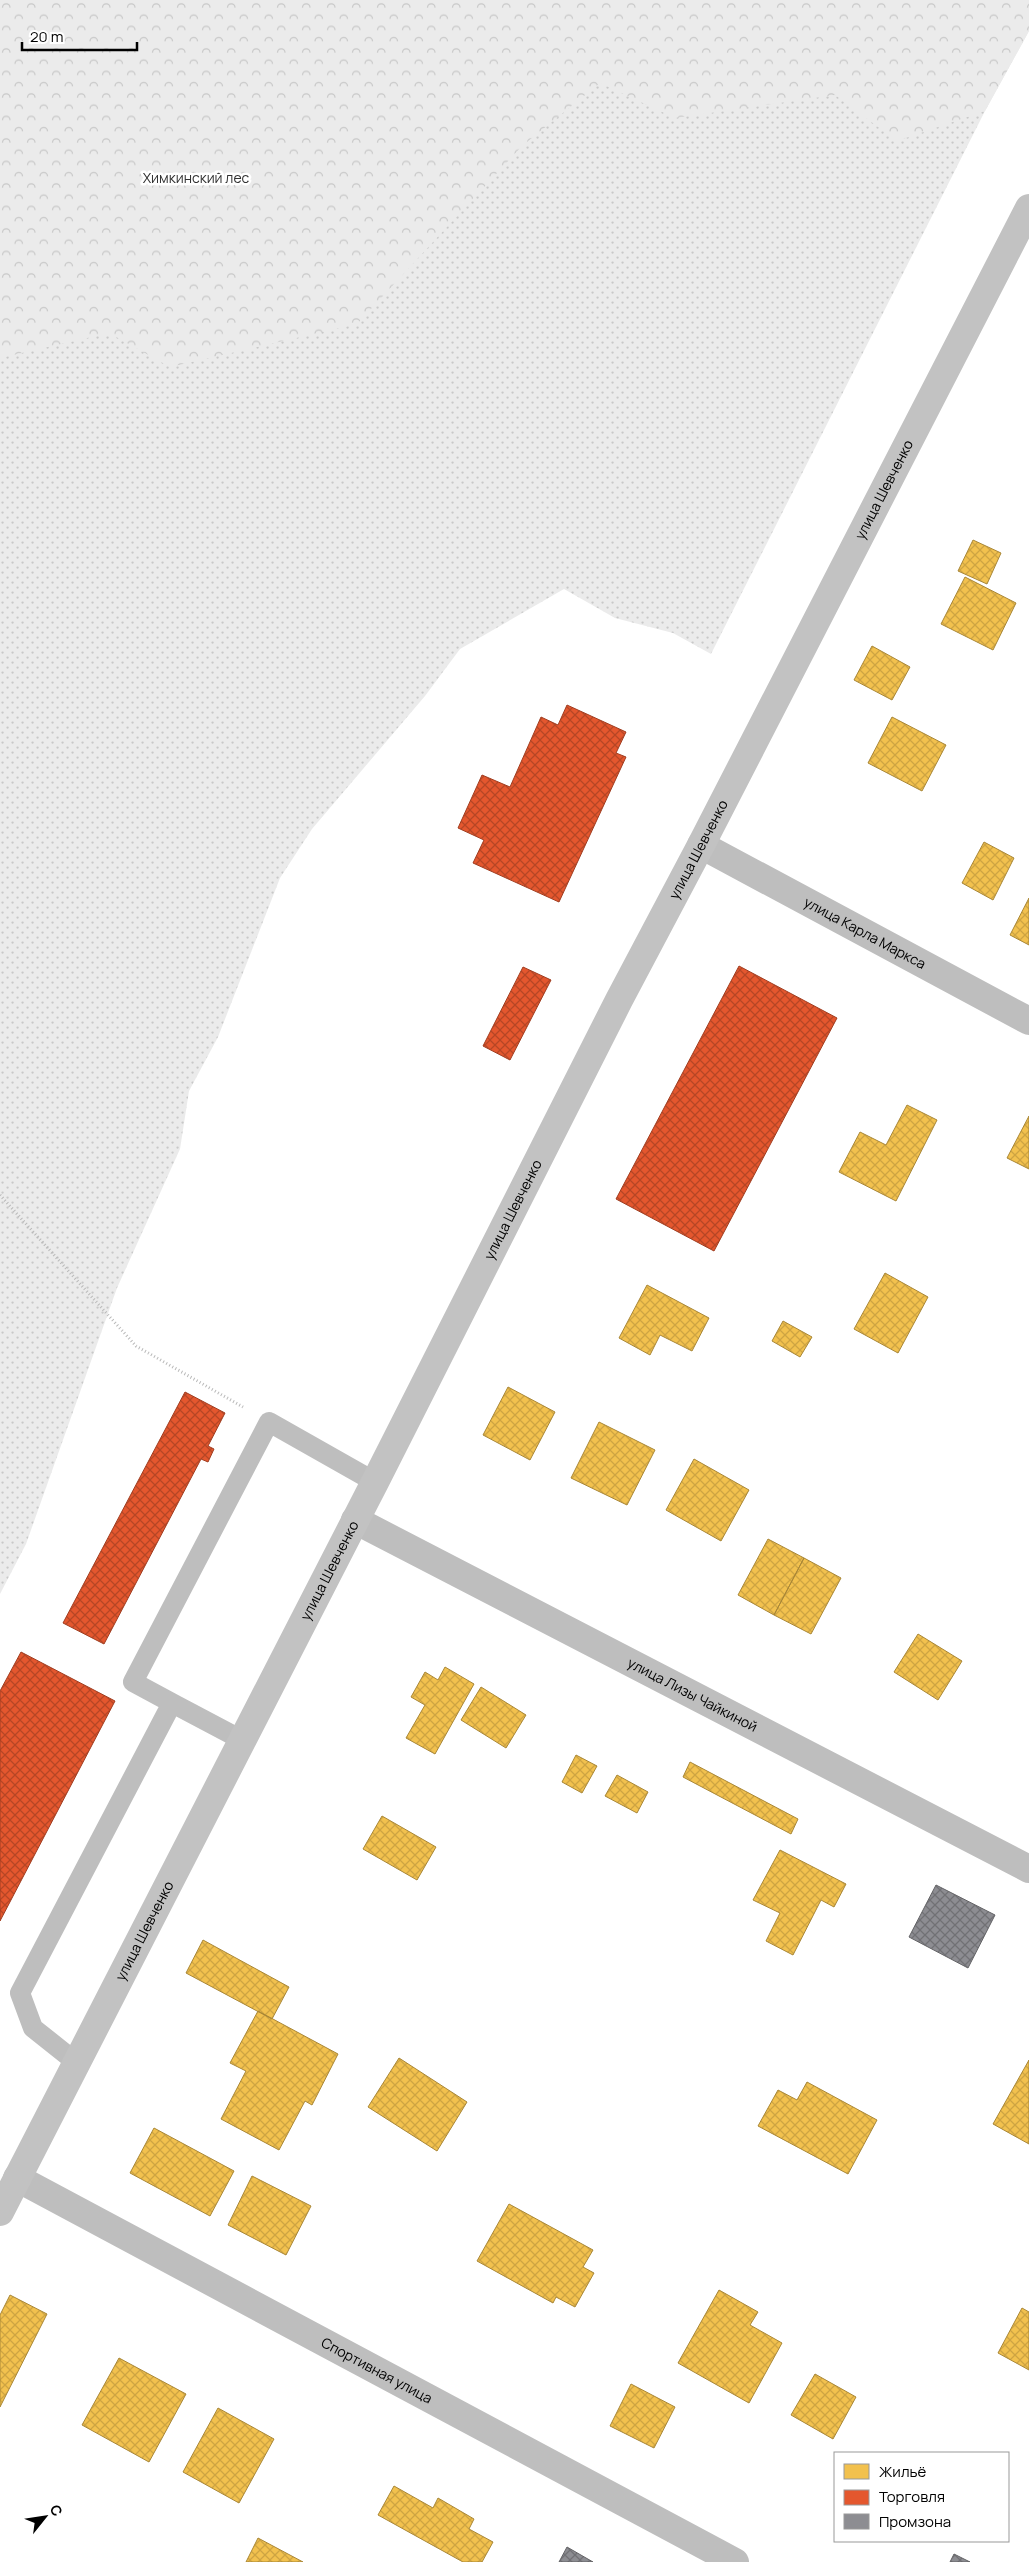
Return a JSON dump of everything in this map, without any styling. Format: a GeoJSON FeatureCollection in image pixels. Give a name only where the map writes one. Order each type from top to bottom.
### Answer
{"type":"FeatureCollection","features":[{"type":"Feature","properties":{"kind":"main road","name":"улица Шевченко"},"geometry":{"type":"LineString","coordinates":[[0,2212],[375,1482],[618,1000],[702,845],[1029,208]]}},
{"type":"Feature","properties":{"kind":"street","name":"улица Карла Маркса"},"geometry":{"type":"LineString","coordinates":[[702,845],[1029,1021]]}},
{"type":"Feature","properties":{"kind":"street","name":"улица Лизы Чайкиной"},"geometry":{"type":"LineString","coordinates":[[355,1520],[1029,1869]]}},
{"type":"Feature","properties":{"kind":"street","name":"Спортивная улица"},"geometry":{"type":"LineString","coordinates":[[17,2178],[735,2562]]}},
{"type":"Feature","properties":{"kind":"lane"},"geometry":{"type":"LineString","coordinates":[[242,1740],[133,1682],[270,1422],[375,1482]]}},
{"type":"Feature","properties":{"kind":"lane"},"geometry":{"type":"LineString","coordinates":[[77,2063],[33,2028],[20,1993],[172,1703]]}},
{"type":"Feature","properties":{"kind":"path"},"geometry":{"type":"LineString","coordinates":[[0,1195],[136,1346],[270,1422]]}},
{"type":"Feature","properties":{"kind":"green space"},"geometry":{"type":"Polygon","coordinates":[[[0,0],[1029,0],[1029,31],[985,111],[711,654],[673,633],[615,618],[564,589],[460,649],[425,696],[312,829],[280,878],[218,1037],[189,1091],[180,1149],[117,1288],[26,1544],[0,1594],[0,0]]]}},
{"type":"Feature","properties":{"kind":"green space","name":"Химкинский лес"},"geometry":{"type":"Polygon","coordinates":[[[0,0],[1029,0],[1029,31],[985,111],[897,141],[835,95],[675,118],[600,83],[522,146],[357,324],[170,367],[109,333],[0,358],[0,0]]]}},
{"type":"Feature","properties":{"kind":"building: Жильё"},"geometry":{"type":"Polygon","coordinates":[[[973,540],[1001,553],[987,584],[958,571],[973,540]]]}},
{"type":"Feature","properties":{"kind":"building: Жильё"},"geometry":{"type":"Polygon","coordinates":[[[965,577],[1016,603],[993,650],[941,624],[965,577]]]}},
{"type":"Feature","properties":{"kind":"building: Жильё"},"geometry":{"type":"Polygon","coordinates":[[[872,646],[910,667],[892,700],[854,680],[872,646]]]}},
{"type":"Feature","properties":{"kind":"building: Жильё"},"geometry":{"type":"Polygon","coordinates":[[[892,717],[946,745],[922,791],[868,763],[892,717]]]}},
{"type":"Feature","properties":{"kind":"building: Жильё"},"geometry":{"type":"Polygon","coordinates":[[[984,842],[1014,858],[993,900],[962,883],[984,842]]]}},
{"type":"Feature","properties":{"kind":"building: Жильё"},"geometry":{"type":"Polygon","coordinates":[[[1029,898],[1029,945],[1010,935],[1029,898]]]}},
{"type":"Feature","properties":{"kind":"building: Жильё"},"geometry":{"type":"Polygon","coordinates":[[[907,1105],[937,1120],[896,1201],[839,1172],[860,1132],[886,1145],[907,1105]]]}},
{"type":"Feature","properties":{"kind":"building: Жильё"},"geometry":{"type":"Polygon","coordinates":[[[1029,1116],[1029,1169],[1007,1158],[1029,1116]]]}},
{"type":"Feature","properties":{"kind":"building: Жильё"},"geometry":{"type":"Polygon","coordinates":[[[885,1273],[928,1297],[898,1353],[854,1329],[885,1273]]]}},
{"type":"Feature","properties":{"kind":"building: Жильё"},"geometry":{"type":"Polygon","coordinates":[[[647,1285],[709,1318],[692,1351],[660,1335],[650,1355],[619,1338],[647,1285]]]}},
{"type":"Feature","properties":{"kind":"building: Жильё"},"geometry":{"type":"Polygon","coordinates":[[[783,1321],[812,1337],[800,1357],[772,1341],[783,1321]]]}},
{"type":"Feature","properties":{"kind":"building: Жильё"},"geometry":{"type":"Polygon","coordinates":[[[508,1387],[555,1412],[530,1460],[483,1435],[508,1387]]]}},
{"type":"Feature","properties":{"kind":"building: Жильё"},"geometry":{"type":"Polygon","coordinates":[[[599,1422],[655,1450],[627,1505],[571,1478],[599,1422]]]}},
{"type":"Feature","properties":{"kind":"building: Жильё"},"geometry":{"type":"Polygon","coordinates":[[[694,1459],[749,1490],[721,1541],[666,1510],[694,1459]]]}},
{"type":"Feature","properties":{"kind":"building: Жильё"},"geometry":{"type":"Polygon","coordinates":[[[768,1539],[804,1558],[774,1615],[738,1595],[768,1539]]]}},
{"type":"Feature","properties":{"kind":"building: Жильё"},"geometry":{"type":"Polygon","coordinates":[[[804,1558],[841,1578],[811,1634],[774,1615],[804,1558]]]}},
{"type":"Feature","properties":{"kind":"building: Жильё"},"geometry":{"type":"Polygon","coordinates":[[[918,1634],[962,1661],[938,1700],[894,1672],[918,1634]]]}},
{"type":"Feature","properties":{"kind":"building: Жильё"},"geometry":{"type":"Polygon","coordinates":[[[445,1667],[474,1684],[435,1754],[406,1738],[425,1705],[411,1697],[425,1672],[438,1680],[445,1667]]]}},
{"type":"Feature","properties":{"kind":"building: Жильё"},"geometry":{"type":"Polygon","coordinates":[[[481,1687],[526,1715],[506,1748],[461,1720],[481,1687]]]}},
{"type":"Feature","properties":{"kind":"building: Жильё"},"geometry":{"type":"Polygon","coordinates":[[[576,1755],[597,1766],[582,1793],[562,1782],[576,1755]]]}},
{"type":"Feature","properties":{"kind":"building: Жильё"},"geometry":{"type":"Polygon","coordinates":[[[690,1762],[798,1819],[791,1834],[683,1777],[690,1762]]]}},
{"type":"Feature","properties":{"kind":"building: Жильё"},"geometry":{"type":"Polygon","coordinates":[[[617,1775],[648,1792],[637,1813],[605,1796],[617,1775]]]}},
{"type":"Feature","properties":{"kind":"building: Жильё"},"geometry":{"type":"Polygon","coordinates":[[[382,1816],[436,1847],[417,1880],[363,1849],[382,1816]]]}},
{"type":"Feature","properties":{"kind":"building: Жильё"},"geometry":{"type":"Polygon","coordinates":[[[780,1850],[846,1884],[834,1907],[821,1900],[793,1955],[766,1941],[780,1913],[753,1900],[780,1850]]]}},
{"type":"Feature","properties":{"kind":"building: Жильё"},"geometry":{"type":"Polygon","coordinates":[[[203,1940],[289,1987],[272,2019],[186,1973],[203,1940]]]}},
{"type":"Feature","properties":{"kind":"building: Жильё"},"geometry":{"type":"Polygon","coordinates":[[[258,2011],[338,2054],[312,2105],[305,2101],[279,2150],[221,2119],[246,2071],[230,2063],[258,2011]]]}},
{"type":"Feature","properties":{"kind":"building: Жильё"},"geometry":{"type":"Polygon","coordinates":[[[399,2058],[467,2102],[437,2151],[368,2107],[399,2058]]]}},
{"type":"Feature","properties":{"kind":"building: Жильё"},"geometry":{"type":"Polygon","coordinates":[[[1029,2060],[1029,2144],[993,2124],[1029,2060]]]}},
{"type":"Feature","properties":{"kind":"building: Жильё"},"geometry":{"type":"Polygon","coordinates":[[[807,2082],[877,2120],[848,2174],[758,2126],[778,2090],[797,2100],[807,2082]]]}},
{"type":"Feature","properties":{"kind":"building: Жильё"},"geometry":{"type":"Polygon","coordinates":[[[154,2128],[234,2171],[210,2216],[130,2173],[154,2128]]]}},
{"type":"Feature","properties":{"kind":"building: Жильё"},"geometry":{"type":"Polygon","coordinates":[[[252,2176],[311,2206],[286,2255],[228,2225],[252,2176]]]}},
{"type":"Feature","properties":{"kind":"building: Жильё"},"geometry":{"type":"Polygon","coordinates":[[[509,2204],[593,2250],[583,2267],[594,2273],[575,2307],[556,2297],[553,2303],[477,2261],[509,2204]]]}},
{"type":"Feature","properties":{"kind":"building: Жильё"},"geometry":{"type":"Polygon","coordinates":[[[719,2290],[758,2312],[750,2325],[782,2343],[749,2403],[678,2363],[719,2290]]]}},
{"type":"Feature","properties":{"kind":"building: Жильё"},"geometry":{"type":"Polygon","coordinates":[[[10,2295],[47,2314],[0,2407],[0,2315],[10,2295]]]}},
{"type":"Feature","properties":{"kind":"building: Жильё"},"geometry":{"type":"Polygon","coordinates":[[[1022,2308],[1029,2312],[1029,2370],[998,2353],[1022,2308]]]}},
{"type":"Feature","properties":{"kind":"building: Жильё"},"geometry":{"type":"Polygon","coordinates":[[[119,2358],[186,2394],[149,2462],[82,2425],[119,2358]]]}},
{"type":"Feature","properties":{"kind":"building: Жильё"},"geometry":{"type":"Polygon","coordinates":[[[815,2374],[856,2397],[833,2439],[791,2415],[815,2374]]]}},
{"type":"Feature","properties":{"kind":"building: Жильё"},"geometry":{"type":"Polygon","coordinates":[[[631,2384],[675,2407],[654,2448],[610,2426],[631,2384]]]}},
{"type":"Feature","properties":{"kind":"building: Жильё"},"geometry":{"type":"Polygon","coordinates":[[[218,2408],[274,2439],[239,2503],[183,2472],[218,2408]]]}},
{"type":"Feature","properties":{"kind":"building: Жильё"},"geometry":{"type":"Polygon","coordinates":[[[394,2486],[433,2508],[438,2498],[474,2519],[469,2529],[493,2542],[482,2562],[463,2562],[378,2515],[394,2486]]]}},
{"type":"Feature","properties":{"kind":"building: Жильё"},"geometry":{"type":"Polygon","coordinates":[[[258,2538],[303,2562],[246,2562],[258,2538]]]}},
{"type":"Feature","properties":{"kind":"building: Торговля"},"geometry":{"type":"Polygon","coordinates":[[[567,705],[626,732],[616,753],[626,757],[559,902],[473,863],[484,840],[458,828],[482,775],[510,787],[541,717],[558,725],[567,705]]]}},
{"type":"Feature","properties":{"kind":"building: Торговля"},"geometry":{"type":"Polygon","coordinates":[[[739,966],[837,1018],[714,1251],[616,1199],[739,966]]]}},
{"type":"Feature","properties":{"kind":"building: Торговля"},"geometry":{"type":"Polygon","coordinates":[[[523,967],[551,980],[510,1060],[483,1046],[523,967]]]}},
{"type":"Feature","properties":{"kind":"building: Торговля"},"geometry":{"type":"Polygon","coordinates":[[[185,1392],[225,1413],[208,1446],[214,1449],[208,1462],[201,1459],[104,1644],[63,1623],[185,1392]]]}},
{"type":"Feature","properties":{"kind":"building: Торговля"},"geometry":{"type":"Polygon","coordinates":[[[21,1652],[115,1701],[0,1921],[0,1691],[21,1652]]]}},
{"type":"Feature","properties":{"kind":"building: Промзона"},"geometry":{"type":"Polygon","coordinates":[[[936,1885],[995,1915],[968,1968],[909,1937],[936,1885]]]}},
{"type":"Feature","properties":{"kind":"building: Промзона"},"geometry":{"type":"Polygon","coordinates":[[[567,2547],[593,2562],[559,2562],[567,2547]]]}},
{"type":"Feature","properties":{"kind":"building: Промзона"},"geometry":{"type":"Polygon","coordinates":[[[954,2554],[970,2562],[950,2562],[954,2554]]]}}]}
